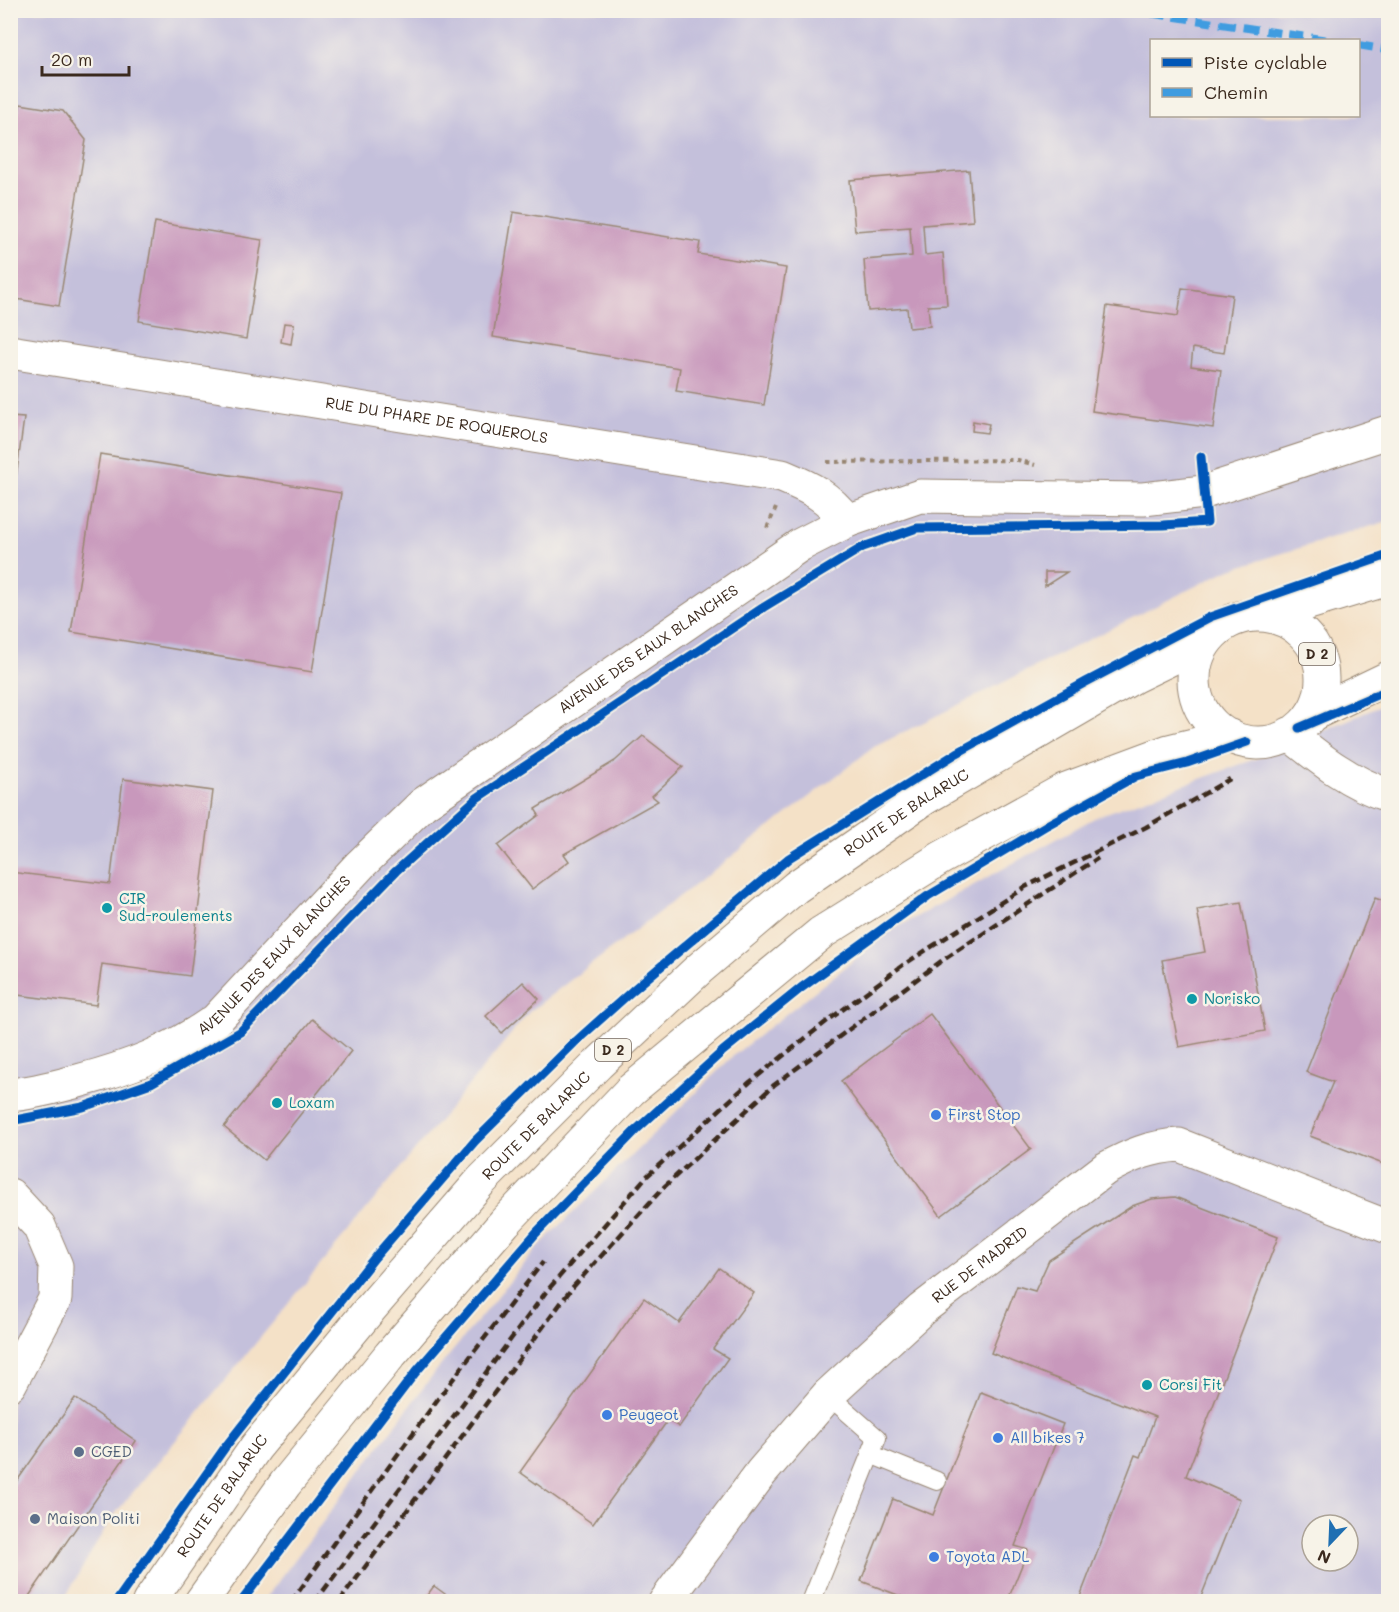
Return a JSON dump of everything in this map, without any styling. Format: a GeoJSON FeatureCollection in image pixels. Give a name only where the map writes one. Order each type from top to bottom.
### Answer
{"type":"FeatureCollection","features":[{"type":"Feature","properties":{"kind":"street","name":"RUE DU PHARE DE ROQUEROLS"},"geometry":{"type":"LineString","coordinates":[[10,352],[782,476],[808,487],[834,503],[847,521]]}},
{"type":"Feature","properties":{"kind":"street","name":"AVENUE DES EAUX BLANCHES"},"geometry":{"type":"LineString","coordinates":[[10,1095],[32,1093],[108,1073],[161,1054],[189,1039],[216,1020],[360,865],[423,804],[800,545],[847,521],[920,496],[1143,499],[1204,492],[1389,432]]}},
{"type":"Feature","properties":{"kind":"street","name":"D 2"},"geometry":{"type":"LineString","coordinates":[[1204,642],[1217,629],[1233,620],[1250,615],[1269,615],[1389,579]]}},
{"type":"Feature","properties":{"kind":"street","name":"D 2"},"geometry":{"type":"LineString","coordinates":[[1269,615],[1286,621],[1301,631],[1313,645],[1320,662],[1322,680],[1319,698],[1300,725]]}},
{"type":"Feature","properties":{"kind":"street"},"geometry":{"type":"LineString","coordinates":[[1204,642],[1196,659],[1194,677],[1196,695],[1203,712],[1215,726],[1230,736],[1247,742],[1266,742],[1389,678]]}},
{"type":"Feature","properties":{"kind":"street","name":"ROUTE DE BALARUC"},"geometry":{"type":"LineString","coordinates":[[149,1602],[256,1447],[384,1292],[481,1181],[598,1064],[699,969],[796,887],[925,798],[1133,677],[1204,642]]}},
{"type":"Feature","properties":{"kind":"street"},"geometry":{"type":"LineString","coordinates":[[1300,725],[1327,764],[1366,788],[1389,795]]}},
{"type":"Feature","properties":{"kind":"street"},"geometry":{"type":"LineString","coordinates":[[201,1602],[285,1484],[390,1355],[505,1222],[631,1090],[821,933],[941,858],[1064,790],[1169,751],[1230,736]]}},
{"type":"Feature","properties":{"kind":"street","name":"RUE DE MADRID"},"geometry":{"type":"LineString","coordinates":[[665,1602],[761,1473],[828,1395],[922,1309],[1105,1169],[1137,1153],[1158,1146],[1179,1145],[1389,1227]]}},
{"type":"Feature","properties":{"kind":"street"},"geometry":{"type":"LineString","coordinates":[[10,1196],[39,1226],[56,1266],[55,1299],[10,1384]]}},
{"type":"Feature","properties":{"kind":"lane"},"geometry":{"type":"LineString","coordinates":[[811,1602],[877,1437],[828,1395]]}},
{"type":"Feature","properties":{"kind":"lane"},"geometry":{"type":"LineString","coordinates":[[870,1454],[937,1481]]}},
{"type":"Feature","properties":{"kind":"path"},"geometry":{"type":"LineString","coordinates":[[827,462],[1018,460],[1036,465]]}},
{"type":"Feature","properties":{"kind":"path"},"geometry":{"type":"LineString","coordinates":[[764,533],[778,504],[769,503]]}},
{"type":"Feature","properties":{"kind":"shaded area"},"geometry":{"type":"Polygon","coordinates":[[[11,11],[1388,11],[1388,521],[1228,570],[874,747],[529,1012],[110,1520],[63,1601],[11,1602],[11,11]]]}},
{"type":"Feature","properties":{"kind":"shaded area"},"geometry":{"type":"Polygon","coordinates":[[[1388,703],[1388,1601],[263,1602],[432,1376],[538,1247],[734,1055],[891,931],[1098,816],[1258,758],[1388,703]]]}},
{"type":"Feature","properties":{"kind":"building"},"geometry":{"type":"Polygon","coordinates":[[[20,104],[63,111],[86,140],[59,306],[10,298],[10,111],[19,112],[20,104]]]}},
{"type":"Feature","properties":{"kind":"building"},"geometry":{"type":"Polygon","coordinates":[[[969,170],[973,221],[923,225],[925,255],[943,253],[947,305],[928,306],[930,326],[909,328],[907,308],[868,311],[864,260],[912,256],[910,227],[855,231],[850,180],[969,170]]]}},
{"type":"Feature","properties":{"kind":"building"},"geometry":{"type":"Polygon","coordinates":[[[513,212],[700,242],[698,254],[786,268],[764,405],[676,391],[680,368],[493,337],[513,212]]]}},
{"type":"Feature","properties":{"kind":"building"},"geometry":{"type":"Polygon","coordinates":[[[155,222],[262,240],[246,339],[139,321],[155,222]]]}},
{"type":"Feature","properties":{"kind":"building"},"geometry":{"type":"Polygon","coordinates":[[[1182,288],[1232,295],[1224,353],[1193,348],[1191,366],[1221,370],[1213,428],[1092,411],[1107,306],[1178,316],[1182,288]]]}},
{"type":"Feature","properties":{"kind":"building"},"geometry":{"type":"Polygon","coordinates":[[[284,323],[294,324],[291,344],[281,342],[284,323]]]}},
{"type":"Feature","properties":{"kind":"building"},"geometry":{"type":"Polygon","coordinates":[[[10,417],[24,418],[12,508],[10,508],[10,417]]]}},
{"type":"Feature","properties":{"kind":"building"},"geometry":{"type":"Polygon","coordinates":[[[973,421],[989,424],[987,433],[972,431],[973,421]]]}},
{"type":"Feature","properties":{"kind":"building"},"geometry":{"type":"Polygon","coordinates":[[[100,454],[341,493],[312,672],[71,632],[100,454]]]}},
{"type":"Feature","properties":{"kind":"building"},"geometry":{"type":"Polygon","coordinates":[[[1045,572],[1067,572],[1045,586],[1045,572]]]}},
{"type":"Feature","properties":{"kind":"building"},"geometry":{"type":"Polygon","coordinates":[[[643,736],[683,767],[652,796],[658,801],[564,854],[569,861],[532,889],[498,846],[539,815],[535,809],[615,761],[643,736]]]}},
{"type":"Feature","properties":{"kind":"building","name":"CIR Sud-roulements"},"geometry":{"type":"Polygon","coordinates":[[[123,779],[213,791],[190,976],[102,964],[96,1005],[10,994],[10,872],[110,884],[123,779]]]}},
{"type":"Feature","properties":{"kind":"building"},"geometry":{"type":"Polygon","coordinates":[[[1375,898],[1388,903],[1388,1166],[1310,1136],[1333,1082],[1306,1072],[1375,898]]]}},
{"type":"Feature","properties":{"kind":"building"},"geometry":{"type":"Polygon","coordinates":[[[1241,902],[1265,1031],[1179,1047],[1162,960],[1205,952],[1197,910],[1241,902]]]}},
{"type":"Feature","properties":{"kind":"building"},"geometry":{"type":"Polygon","coordinates":[[[523,982],[539,999],[502,1033],[486,1016],[523,982]]]}},
{"type":"Feature","properties":{"kind":"building","name":"First Stop"},"geometry":{"type":"Polygon","coordinates":[[[930,1014],[1031,1149],[941,1216],[841,1081],[930,1014]]]}},
{"type":"Feature","properties":{"kind":"building","name":"Loxam"},"geometry":{"type":"Polygon","coordinates":[[[312,1019],[351,1051],[264,1160],[224,1127],[312,1019]]]}},
{"type":"Feature","properties":{"kind":"building","name":"Corsi Fit"},"geometry":{"type":"Polygon","coordinates":[[[1175,1197],[1278,1237],[1186,1476],[1240,1499],[1199,1602],[1078,1602],[1135,1455],[1140,1457],[1155,1417],[991,1353],[1017,1286],[1035,1291],[1049,1260],[1132,1206],[1152,1199],[1175,1197]]]}},
{"type":"Feature","properties":{"kind":"building","name":"Peugeot"},"geometry":{"type":"Polygon","coordinates":[[[719,1268],[754,1293],[713,1349],[728,1358],[679,1427],[668,1420],[593,1524],[520,1472],[644,1298],[679,1323],[719,1268]]]}},
{"type":"Feature","properties":{"kind":"building"},"geometry":{"type":"Polygon","coordinates":[[[981,1392],[1063,1424],[1015,1546],[1028,1550],[1007,1602],[901,1602],[903,1597],[861,1581],[893,1499],[933,1515],[981,1392]]]}},
{"type":"Feature","properties":{"kind":"building"},"geometry":{"type":"Polygon","coordinates":[[[75,1398],[136,1441],[25,1602],[10,1602],[10,1491],[75,1398]]]}},
{"type":"Feature","properties":{"kind":"building"},"geometry":{"type":"Polygon","coordinates":[[[434,1586],[456,1602],[422,1602],[434,1586]]]}},
{"type":"Feature","properties":{"kind":"railway"},"geometry":{"type":"LineString","coordinates":[[315,1602],[546,1292],[646,1177],[750,1082],[903,965],[1025,887],[1146,827],[1230,779]]}},
{"type":"Feature","properties":{"kind":"railway"},"geometry":{"type":"LineString","coordinates":[[339,1602],[572,1288],[664,1187],[774,1085],[940,962],[1098,858]]}},
{"type":"Feature","properties":{"kind":"railway"},"geometry":{"type":"LineString","coordinates":[[291,1602],[440,1396],[543,1262]]}},
{"type":"Feature","properties":{"kind":"marked path"},"geometry":{"type":"LineString","coordinates":[[1129,10],[1320,39]]}},
{"type":"Feature","properties":{"kind":"marked path"},"geometry":{"type":"LineString","coordinates":[[1360,45],[1388,50]]}},
{"type":"Feature","properties":{"kind":"cycle path"},"geometry":{"type":"LineString","coordinates":[[10,1121],[83,1107],[151,1083],[240,1032],[396,871],[477,798],[764,607],[863,547],[917,528],[1164,525],[1207,522],[1201,457]]}},
{"type":"Feature","properties":{"kind":"cycle path"},"geometry":{"type":"LineString","coordinates":[[116,1602],[226,1446],[375,1257],[475,1141],[574,1043],[789,858],[957,753],[1210,617],[1388,555]]}},
{"type":"Feature","properties":{"kind":"cycle path"},"geometry":{"type":"LineString","coordinates":[[1299,728],[1388,690]]}},
{"type":"Feature","properties":{"kind":"cycle path"},"geometry":{"type":"LineString","coordinates":[[241,1602],[415,1373],[536,1233],[636,1130],[723,1051],[801,988],[928,896],[1047,825],[1136,776],[1187,763],[1247,742]]}},
{"type":"Feature","properties":{"kind":"place","name":"CIR Sud-roulements"},"geometry":{"type":"Point","coordinates":[107,908]}},
{"type":"Feature","properties":{"kind":"place","name":"Norisko"},"geometry":{"type":"Point","coordinates":[1192,999]}},
{"type":"Feature","properties":{"kind":"place","name":"Loxam"},"geometry":{"type":"Point","coordinates":[277,1103]}},
{"type":"Feature","properties":{"kind":"place","name":"First Stop"},"geometry":{"type":"Point","coordinates":[936,1115]}},
{"type":"Feature","properties":{"kind":"place","name":"Corsi Fit"},"geometry":{"type":"Point","coordinates":[1147,1385]}},
{"type":"Feature","properties":{"kind":"place","name":"Peugeot"},"geometry":{"type":"Point","coordinates":[607,1415]}},
{"type":"Feature","properties":{"kind":"place","name":"All bikes 7"},"geometry":{"type":"Point","coordinates":[998,1438]}},
{"type":"Feature","properties":{"kind":"place","name":"CGED"},"geometry":{"type":"Point","coordinates":[79,1452]}},
{"type":"Feature","properties":{"kind":"place","name":"Maison Politi"},"geometry":{"type":"Point","coordinates":[35,1519]}},
{"type":"Feature","properties":{"kind":"place","name":"Toyota ADL"},"geometry":{"type":"Point","coordinates":[934,1557]}}]}
